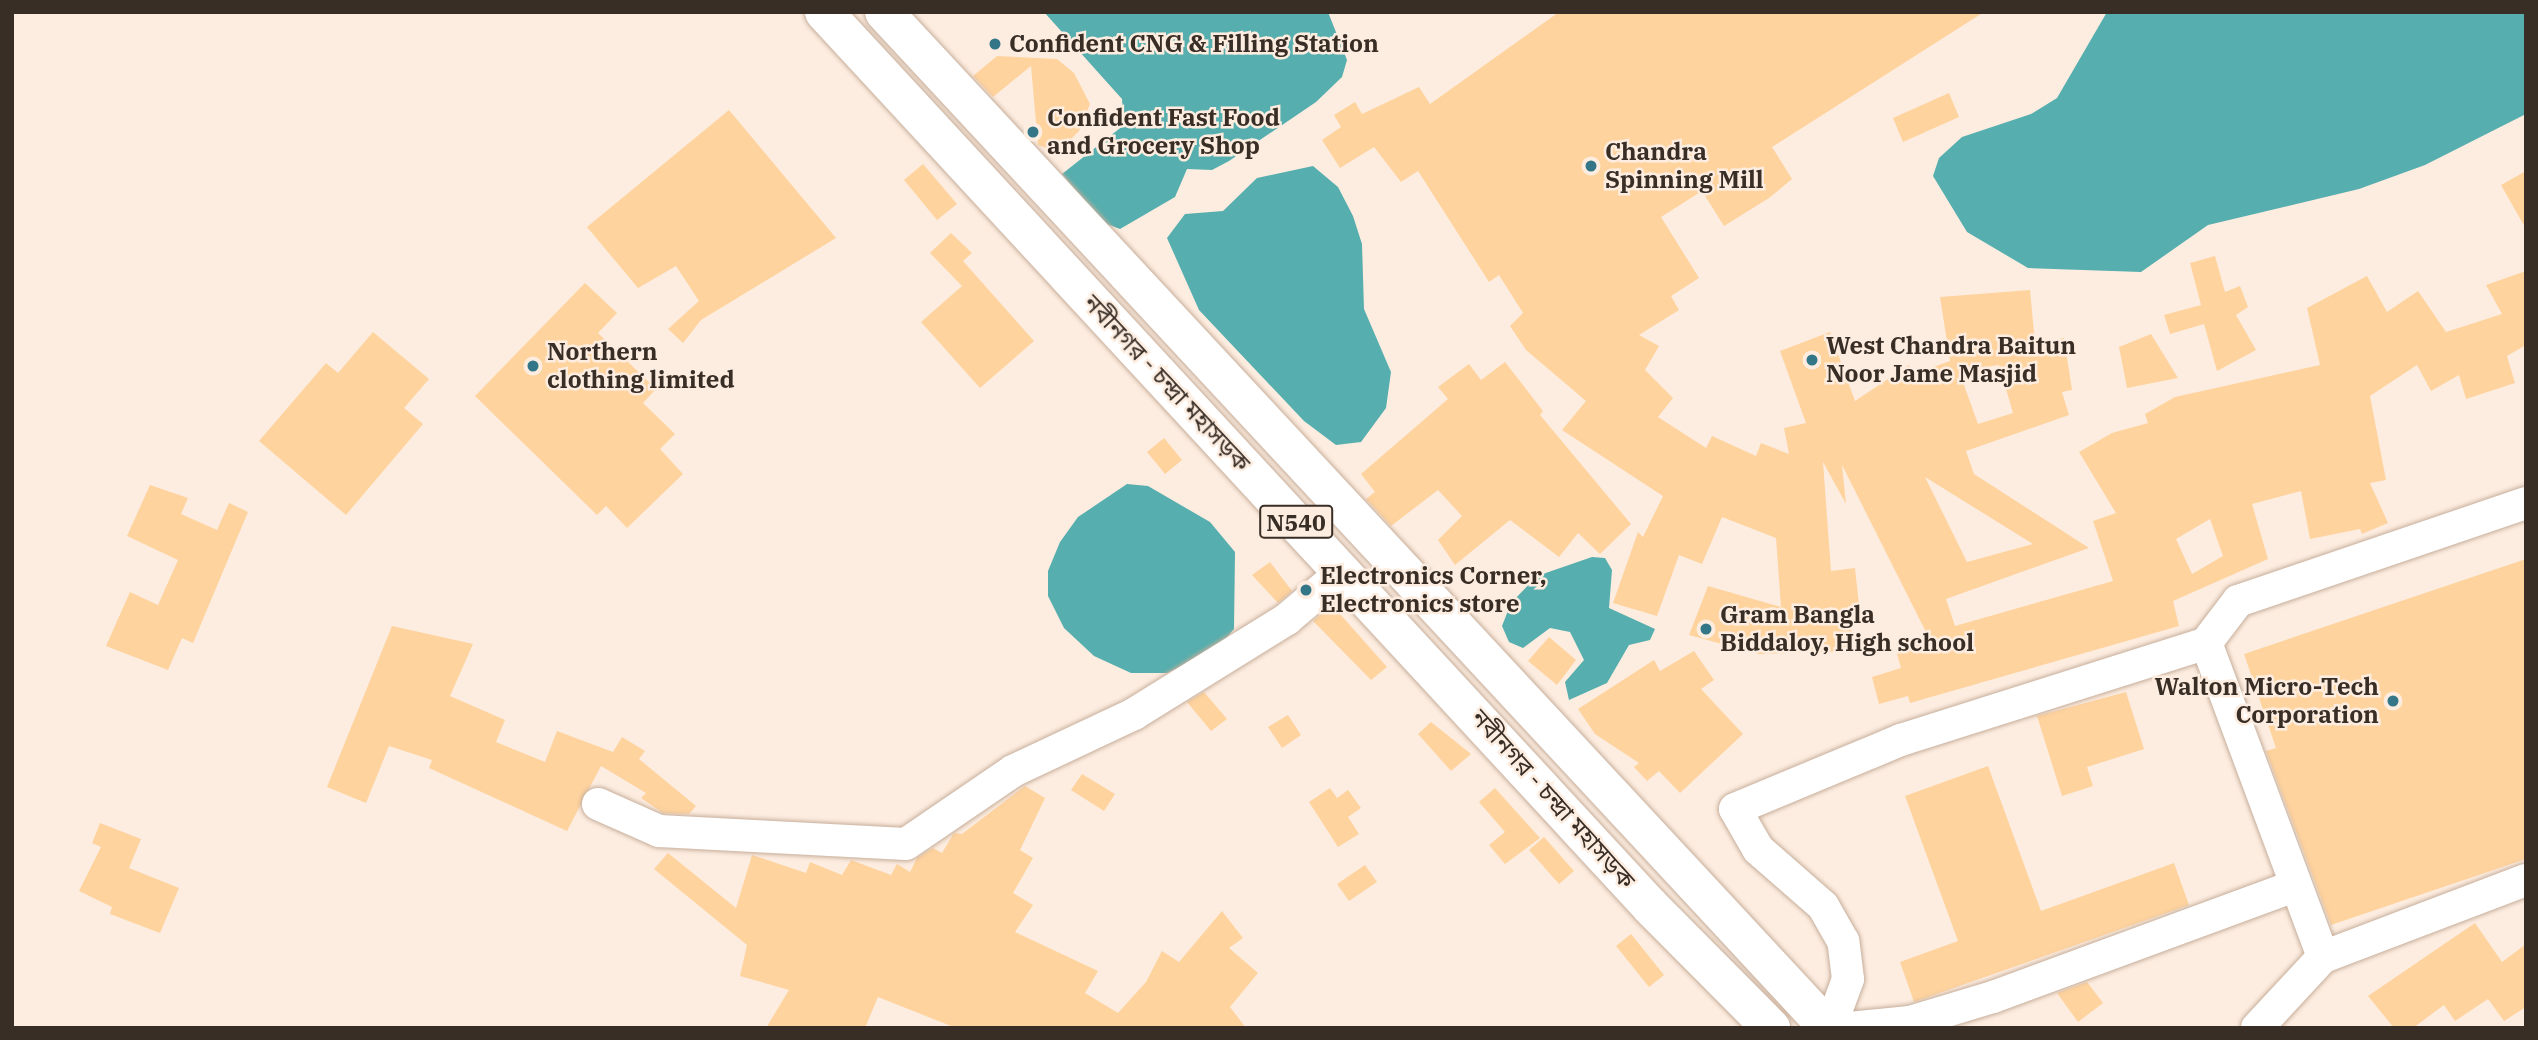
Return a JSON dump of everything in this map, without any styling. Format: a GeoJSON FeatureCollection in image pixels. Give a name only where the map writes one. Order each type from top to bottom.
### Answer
{"type":"FeatureCollection","features":[{"type":"Feature","properties":{"kind":"highway","name":"নবীনগর - চন্দ্রা মহাসড়ক"},"geometry":{"type":"LineString","coordinates":[[824,12],[1650,906],[1771,1028]]}},
{"type":"Feature","properties":{"kind":"highway","name":"নবীনগর - চন্দ্রা মহাসড়ক"},"geometry":{"type":"LineString","coordinates":[[884,12],[1829,1028]]}},
{"type":"Feature","properties":{"kind":"street"},"geometry":{"type":"LineString","coordinates":[[1829,1028],[1848,979],[1843,942],[1823,906],[1758,849],[1735,809],[1901,740],[2206,643],[2238,601],[2526,503]]}},
{"type":"Feature","properties":{"kind":"street"},"geometry":{"type":"LineString","coordinates":[[598,804],[659,831],[906,844],[1013,771],[1134,714],[1287,619],[1342,572]]}},
{"type":"Feature","properties":{"kind":"street"},"geometry":{"type":"LineString","coordinates":[[2206,643],[2292,887],[2323,957]]}},
{"type":"Feature","properties":{"kind":"street"},"geometry":{"type":"LineString","coordinates":[[2257,1028],[2323,957],[2526,880]]}},
{"type":"Feature","properties":{"kind":"street"},"geometry":{"type":"LineString","coordinates":[[1849,1028],[1910,1023],[1993,997],[2292,887]]}},
{"type":"Feature","properties":{"kind":"water"},"geometry":{"type":"Polygon","coordinates":[[[1044,12],[1328,12],[1347,60],[1342,77],[1316,102],[1212,170],[1187,169],[1175,197],[1120,229],[1104,223],[1062,174],[1124,125],[1122,99],[1044,12]]]}},
{"type":"Feature","properties":{"kind":"water"},"geometry":{"type":"Polygon","coordinates":[[[2107,12],[2526,12],[2526,114],[2425,165],[2359,189],[2208,225],[2141,272],[2028,268],[1967,232],[1933,176],[1939,158],[1962,137],[2031,114],[2057,98],[2107,12]]]}},
{"type":"Feature","properties":{"kind":"water"},"geometry":{"type":"Polygon","coordinates":[[[1313,166],[1338,187],[1353,216],[1362,244],[1364,309],[1391,372],[1386,408],[1361,442],[1336,445],[1304,421],[1199,310],[1167,238],[1185,214],[1223,211],[1257,178],[1313,166]]]}},
{"type":"Feature","properties":{"kind":"water"},"geometry":{"type":"Polygon","coordinates":[[[1127,484],[1148,486],[1210,522],[1235,552],[1234,629],[1217,649],[1167,673],[1131,673],[1094,656],[1064,628],[1048,596],[1048,571],[1060,542],[1078,517],[1127,484]]]}},
{"type":"Feature","properties":{"kind":"water"},"geometry":{"type":"Polygon","coordinates":[[[1592,557],[1605,558],[1612,570],[1609,608],[1655,629],[1650,640],[1629,645],[1607,683],[1569,700],[1565,682],[1584,660],[1570,632],[1550,628],[1523,648],[1509,642],[1502,626],[1511,603],[1537,576],[1592,557]]]}},
{"type":"Feature","properties":{"kind":"building"},"geometry":{"type":"Polygon","coordinates":[[[1559,12],[1984,12],[1772,147],[1792,179],[1769,198],[1724,226],[1702,191],[1661,217],[1699,278],[1671,296],[1679,310],[1639,335],[1659,346],[1645,370],[1673,398],[1658,417],[1706,448],[1712,436],[1756,456],[1761,443],[1789,454],[1784,428],[1806,423],[1780,351],[1830,332],[1855,401],[1909,365],[1914,374],[1950,361],[1940,297],[2030,290],[2035,343],[2064,338],[2072,390],[2062,392],[2069,415],[1966,451],[1974,474],[2089,548],[1946,599],[1955,626],[2113,581],[2093,521],[2116,513],[2079,452],[2112,433],[2148,423],[2145,414],[2175,397],[2320,365],[2307,308],[2367,276],[2387,312],[2418,291],[2446,332],[2502,314],[2486,285],[2526,271],[2526,345],[2507,356],[2515,383],[2466,399],[2459,375],[2431,391],[2417,365],[2370,396],[2386,480],[2370,483],[2388,523],[2362,534],[2360,529],[2310,539],[2301,491],[2252,504],[2268,559],[2173,601],[2179,626],[1910,703],[1908,696],[1879,704],[1872,677],[1901,668],[1896,650],[1930,640],[1842,465],[1846,504],[1823,462],[1831,571],[1855,568],[1860,614],[1851,615],[1852,651],[1759,654],[1689,635],[1708,586],[1781,607],[1776,538],[1722,517],[1702,564],[1679,555],[1657,616],[1613,603],[1638,532],[1643,537],[1663,496],[1562,430],[1586,401],[1526,350],[1510,326],[1523,313],[1499,275],[1489,282],[1418,171],[1401,182],[1374,147],[1340,168],[1322,140],[1341,127],[1334,115],[1355,102],[1362,114],[1419,87],[1430,104],[1559,12]],[[1999,365],[1959,371],[1978,424],[2013,413],[1999,365]],[[1925,477],[1967,562],[2033,544],[1925,477]],[[2210,519],[2176,539],[2192,574],[2223,556],[2210,519]]]}},
{"type":"Feature","properties":{"kind":"building"},"geometry":{"type":"Polygon","coordinates":[[[997,56],[1057,59],[1074,73],[1090,104],[1079,131],[1058,152],[1038,145],[1031,66],[993,97],[973,76],[997,56]]]}},
{"type":"Feature","properties":{"kind":"building"},"geometry":{"type":"Polygon","coordinates":[[[1949,93],[1959,117],[1903,142],[1893,118],[1949,93]]]}},
{"type":"Feature","properties":{"kind":"building"},"geometry":{"type":"Polygon","coordinates":[[[729,110],[836,238],[701,320],[683,343],[668,329],[699,301],[676,266],[638,288],[587,227],[729,110]]]}},
{"type":"Feature","properties":{"kind":"building"},"geometry":{"type":"Polygon","coordinates":[[[923,164],[957,204],[937,220],[904,180],[923,164]]]}},
{"type":"Feature","properties":{"kind":"building"},"geometry":{"type":"Polygon","coordinates":[[[2526,171],[2526,229],[2501,185],[2526,171]]]}},
{"type":"Feature","properties":{"kind":"building"},"geometry":{"type":"Polygon","coordinates":[[[951,233],[972,253],[963,261],[1034,341],[980,388],[921,322],[962,286],[930,253],[951,233]]]}},
{"type":"Feature","properties":{"kind":"building"},"geometry":{"type":"Polygon","coordinates":[[[2215,256],[2225,292],[2240,286],[2248,307],[2236,315],[2256,350],[2217,371],[2204,324],[2170,334],[2164,315],[2201,305],[2190,263],[2215,256]]]}},
{"type":"Feature","properties":{"kind":"building"},"geometry":{"type":"Polygon","coordinates":[[[585,283],[617,313],[598,333],[656,389],[643,403],[675,434],[660,449],[683,474],[627,528],[606,506],[597,515],[475,396],[585,283]]]}},
{"type":"Feature","properties":{"kind":"building"},"geometry":{"type":"Polygon","coordinates":[[[373,332],[429,379],[404,408],[423,424],[346,515],[259,441],[326,363],[338,373],[373,332]]]}},
{"type":"Feature","properties":{"kind":"building"},"geometry":{"type":"Polygon","coordinates":[[[2151,334],[2178,378],[2127,388],[2119,347],[2151,334]]]}},
{"type":"Feature","properties":{"kind":"building"},"geometry":{"type":"Polygon","coordinates":[[[1505,362],[1543,411],[1540,415],[1631,524],[1600,554],[1578,533],[1559,557],[1510,520],[1455,565],[1438,540],[1462,516],[1438,490],[1391,526],[1366,499],[1375,492],[1361,474],[1448,399],[1438,387],[1469,364],[1481,380],[1505,362]]]}},
{"type":"Feature","properties":{"kind":"building"},"geometry":{"type":"Polygon","coordinates":[[[1164,438],[1182,460],[1165,474],[1147,452],[1164,438]]]}},
{"type":"Feature","properties":{"kind":"building"},"geometry":{"type":"Polygon","coordinates":[[[150,485],[188,498],[181,514],[217,530],[229,503],[248,512],[193,643],[182,638],[168,670],[106,646],[130,592],[158,605],[178,560],[127,536],[150,485]]]}},
{"type":"Feature","properties":{"kind":"building","name":"Walton Micro-Tech Corporation"},"geometry":{"type":"Polygon","coordinates":[[[2526,559],[2526,859],[2331,925],[2266,751],[2276,748],[2244,654],[2526,559]]]}},
{"type":"Feature","properties":{"kind":"building"},"geometry":{"type":"Polygon","coordinates":[[[1270,562],[1292,591],[1278,603],[1252,575],[1270,562]]]}},
{"type":"Feature","properties":{"kind":"building"},"geometry":{"type":"Polygon","coordinates":[[[1332,605],[1387,667],[1371,680],[1313,621],[1332,605]]]}},
{"type":"Feature","properties":{"kind":"building"},"geometry":{"type":"Polygon","coordinates":[[[392,626],[473,644],[450,696],[505,720],[496,742],[545,762],[557,731],[613,752],[622,737],[645,751],[639,759],[696,806],[689,814],[663,813],[641,798],[646,793],[601,766],[567,831],[429,768],[432,760],[389,746],[366,803],[327,787],[392,626]]]}},
{"type":"Feature","properties":{"kind":"building"},"geometry":{"type":"Polygon","coordinates":[[[1549,637],[1576,660],[1557,685],[1528,661],[1549,637]]]}},
{"type":"Feature","properties":{"kind":"building"},"geometry":{"type":"Polygon","coordinates":[[[1694,651],[1714,680],[1701,689],[1743,734],[1680,793],[1659,771],[1647,781],[1634,767],[1639,763],[1595,734],[1578,709],[1654,660],[1660,671],[1694,651]]]}},
{"type":"Feature","properties":{"kind":"building"},"geometry":{"type":"Polygon","coordinates":[[[1204,692],[1227,719],[1211,731],[1187,702],[1204,692]]]}},
{"type":"Feature","properties":{"kind":"building"},"geometry":{"type":"Polygon","coordinates":[[[2126,692],[2144,749],[2087,767],[2093,786],[2062,796],[2037,716],[2126,692]]]}},
{"type":"Feature","properties":{"kind":"building"},"geometry":{"type":"Polygon","coordinates":[[[1288,715],[1301,735],[1282,748],[1268,727],[1288,715]]]}},
{"type":"Feature","properties":{"kind":"building"},"geometry":{"type":"Polygon","coordinates":[[[1431,722],[1471,754],[1451,771],[1418,734],[1431,722]]]}},
{"type":"Feature","properties":{"kind":"building"},"geometry":{"type":"Polygon","coordinates":[[[1988,766],[2041,911],[2174,863],[2189,905],[1914,1002],[1900,962],[1958,941],[1905,796],[1988,766]]]}},
{"type":"Feature","properties":{"kind":"building"},"geometry":{"type":"Polygon","coordinates":[[[1082,774],[1115,794],[1104,811],[1071,790],[1082,774]]]}},
{"type":"Feature","properties":{"kind":"building"},"geometry":{"type":"Polygon","coordinates":[[[1025,786],[1045,798],[1020,850],[1033,858],[1013,893],[1033,905],[1015,932],[1098,971],[1085,993],[1118,1013],[1146,982],[1162,951],[1179,962],[1222,911],[1243,938],[1229,948],[1258,973],[1230,1007],[1246,1028],[956,1028],[878,997],[865,1028],[766,1028],[789,990],[740,976],[747,945],[654,869],[668,853],[736,908],[752,855],[806,873],[810,862],[842,875],[851,860],[891,875],[897,864],[910,872],[917,858],[933,848],[942,853],[954,833],[962,834],[1025,786]]]}},
{"type":"Feature","properties":{"kind":"building"},"geometry":{"type":"Polygon","coordinates":[[[1330,788],[1337,798],[1348,790],[1361,808],[1348,817],[1359,834],[1338,847],[1309,802],[1330,788]]]}},
{"type":"Feature","properties":{"kind":"building"},"geometry":{"type":"Polygon","coordinates":[[[1495,788],[1540,838],[1505,864],[1489,845],[1505,832],[1479,802],[1495,788]]]}},
{"type":"Feature","properties":{"kind":"building"},"geometry":{"type":"Polygon","coordinates":[[[100,823],[141,839],[129,868],[179,888],[160,933],[110,914],[112,907],[79,891],[101,847],[92,843],[100,823]]]}},
{"type":"Feature","properties":{"kind":"building"},"geometry":{"type":"Polygon","coordinates":[[[1544,837],[1574,871],[1559,884],[1529,850],[1544,837]]]}},
{"type":"Feature","properties":{"kind":"building"},"geometry":{"type":"Polygon","coordinates":[[[1365,865],[1377,882],[1349,901],[1337,884],[1365,865]]]}},
{"type":"Feature","properties":{"kind":"building"},"geometry":{"type":"Polygon","coordinates":[[[2475,923],[2502,962],[2526,944],[2526,1007],[2504,1021],[2488,999],[2455,1021],[2444,1005],[2413,1028],[2394,1028],[2368,996],[2475,923]]]}},
{"type":"Feature","properties":{"kind":"building"},"geometry":{"type":"Polygon","coordinates":[[[1631,934],[1664,975],[1649,987],[1616,946],[1631,934]]]}},
{"type":"Feature","properties":{"kind":"building"},"geometry":{"type":"Polygon","coordinates":[[[2087,982],[2103,1003],[2078,1022],[2057,993],[2087,982]]]}},
{"type":"Feature","properties":{"kind":"place","name":"Confident CNG & Filling Station"},"geometry":{"type":"Point","coordinates":[995,44]}},
{"type":"Feature","properties":{"kind":"place","name":"Confident Fast Food and Grocery Shop"},"geometry":{"type":"Point","coordinates":[1033,132]}},
{"type":"Feature","properties":{"kind":"place","name":"Chandra Spinning Mill"},"geometry":{"type":"Point","coordinates":[1591,166]}},
{"type":"Feature","properties":{"kind":"place","name":"West Chandra Baitun Noor Jame Masjid"},"geometry":{"type":"Point","coordinates":[1812,360]}},
{"type":"Feature","properties":{"kind":"place","name":"Northern clothing limited"},"geometry":{"type":"Point","coordinates":[533,366]}},
{"type":"Feature","properties":{"kind":"place","name":"Electronics Corner, Electronics store"},"geometry":{"type":"Point","coordinates":[1306,590]}},
{"type":"Feature","properties":{"kind":"place","name":"Gram Bangla Biddaloy, High school"},"geometry":{"type":"Point","coordinates":[1706,629]}},
{"type":"Feature","properties":{"kind":"place","name":"Walton Micro-Tech Corporation"},"geometry":{"type":"Point","coordinates":[2393,701]}}]}
